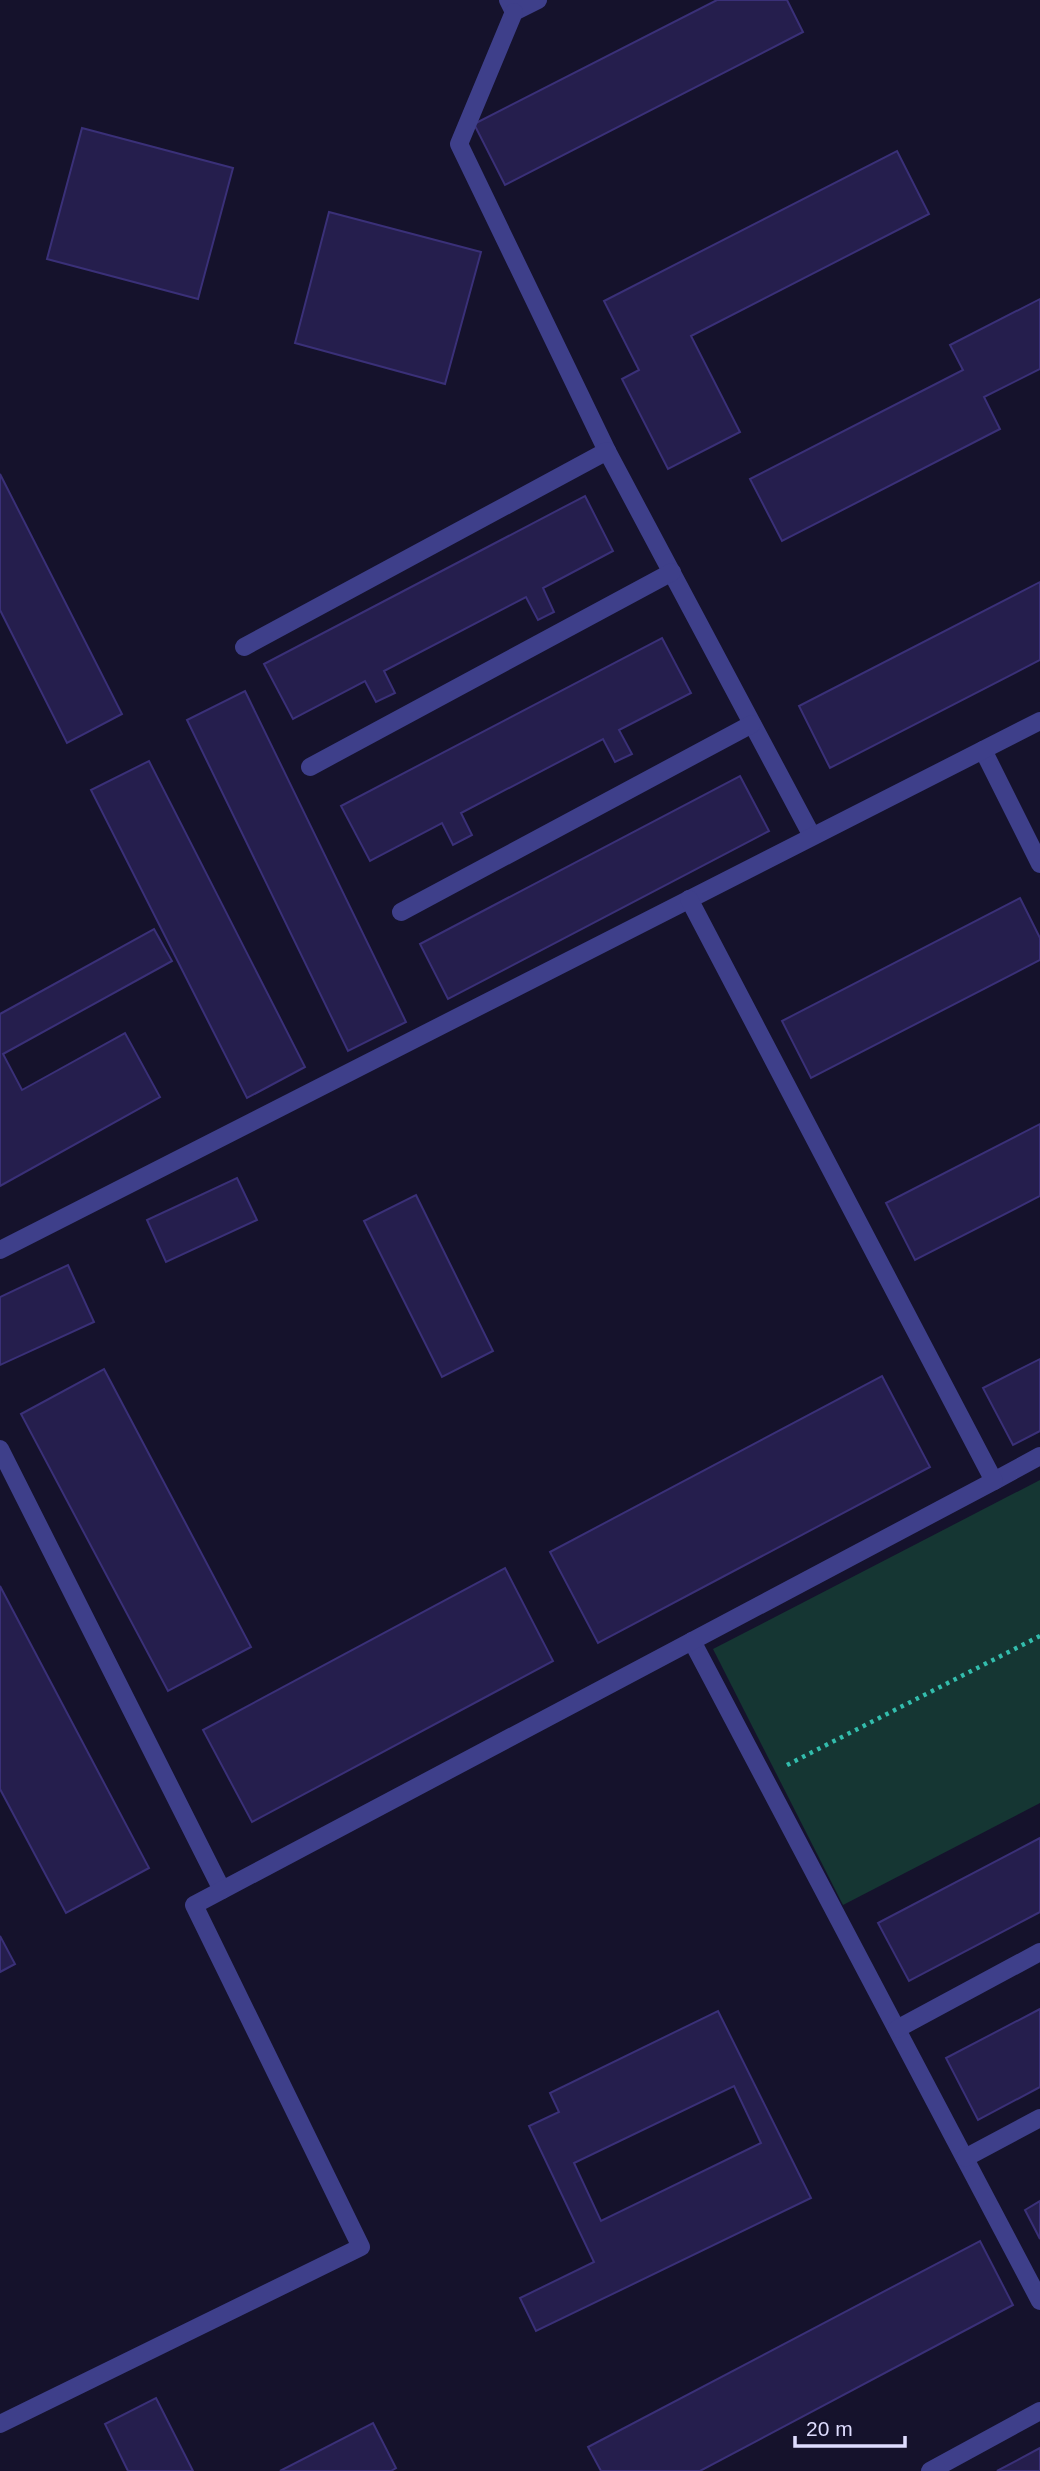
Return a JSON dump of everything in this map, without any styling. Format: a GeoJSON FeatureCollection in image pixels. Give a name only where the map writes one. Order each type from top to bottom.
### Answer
{"type":"FeatureCollection","features":[{"type":"Feature","properties":{"kind":"street"},"geometry":{"type":"LineString","coordinates":[[538,0],[511,6],[459,144],[607,452],[812,836]]}},
{"type":"Feature","properties":{"kind":"street"},"geometry":{"type":"LineString","coordinates":[[244,647],[607,452]]}},
{"type":"Feature","properties":{"kind":"street"},"geometry":{"type":"LineString","coordinates":[[310,767],[672,572]]}},
{"type":"Feature","properties":{"kind":"street"},"geometry":{"type":"LineString","coordinates":[[0,1250],[1040,721]]}},
{"type":"Feature","properties":{"kind":"street"},"geometry":{"type":"LineString","coordinates":[[401,912],[751,723]]}},
{"type":"Feature","properties":{"kind":"street"},"geometry":{"type":"LineString","coordinates":[[983,750],[1040,864]]}},
{"type":"Feature","properties":{"kind":"street"},"geometry":{"type":"LineString","coordinates":[[689,899],[994,1481]]}},
{"type":"Feature","properties":{"kind":"street"},"geometry":{"type":"LineString","coordinates":[[0,1450],[222,1890]]}},
{"type":"Feature","properties":{"kind":"street"},"geometry":{"type":"LineString","coordinates":[[0,2424],[361,2247],[194,1905],[1040,1457]]}},
{"type":"Feature","properties":{"kind":"street"},"geometry":{"type":"LineString","coordinates":[[692,1641],[1040,2301]]}},
{"type":"Feature","properties":{"kind":"street"},"geometry":{"type":"LineString","coordinates":[[897,2029],[1040,1952]]}},
{"type":"Feature","properties":{"kind":"street"},"geometry":{"type":"LineString","coordinates":[[965,2158],[1040,2118]]}},
{"type":"Feature","properties":{"kind":"street"},"geometry":{"type":"LineString","coordinates":[[930,2471],[1040,2411]]}},
{"type":"Feature","properties":{"kind":"path"},"geometry":{"type":"LineString","coordinates":[[764,1777],[1040,1636]]}},
{"type":"Feature","properties":{"kind":"green space"},"geometry":{"type":"Polygon","coordinates":[[[1040,1480],[1040,1803],[843,1905],[713,1649],[1040,1480]]]}},
{"type":"Feature","properties":{"kind":"building"},"geometry":{"type":"Polygon","coordinates":[[[717,0],[787,0],[803,32],[505,185],[474,124],[717,0]]]}},
{"type":"Feature","properties":{"kind":"building"},"geometry":{"type":"Polygon","coordinates":[[[82,128],[233,168],[198,299],[47,259],[82,128]]]}},
{"type":"Feature","properties":{"kind":"building"},"geometry":{"type":"Polygon","coordinates":[[[897,151],[929,214],[691,336],[740,432],[668,469],[622,379],[639,370],[604,301],[897,151]]]}},
{"type":"Feature","properties":{"kind":"building"},"geometry":{"type":"Polygon","coordinates":[[[329,212],[481,252],[445,384],[295,343],[329,212]]]}},
{"type":"Feature","properties":{"kind":"building"},"geometry":{"type":"Polygon","coordinates":[[[1040,299],[1040,369],[984,397],[1000,429],[782,541],[750,479],[963,370],[950,345],[1040,299]]]}},
{"type":"Feature","properties":{"kind":"building"},"geometry":{"type":"Polygon","coordinates":[[[0,474],[122,714],[67,743],[0,610],[0,474]]]}},
{"type":"Feature","properties":{"kind":"building"},"geometry":{"type":"Polygon","coordinates":[[[585,496],[613,551],[543,588],[554,612],[538,620],[526,597],[384,671],[395,693],[376,702],[365,681],[293,719],[264,664],[585,496]]]}},
{"type":"Feature","properties":{"kind":"building"},"geometry":{"type":"Polygon","coordinates":[[[1040,582],[1040,660],[830,768],[799,706],[1040,582]]]}},
{"type":"Feature","properties":{"kind":"building"},"geometry":{"type":"Polygon","coordinates":[[[662,638],[691,693],[619,730],[632,754],[615,762],[603,739],[461,813],[472,835],[453,845],[442,823],[370,861],[341,806],[662,638]]]}},
{"type":"Feature","properties":{"kind":"building"},"geometry":{"type":"Polygon","coordinates":[[[245,691],[406,1022],[348,1051],[187,720],[245,691]]]}},
{"type":"Feature","properties":{"kind":"building"},"geometry":{"type":"Polygon","coordinates":[[[149,761],[305,1067],[247,1098],[91,790],[149,761]]]}},
{"type":"Feature","properties":{"kind":"building"},"geometry":{"type":"Polygon","coordinates":[[[740,776],[769,831],[448,999],[420,944],[740,776]]]}},
{"type":"Feature","properties":{"kind":"building"},"geometry":{"type":"Polygon","coordinates":[[[1020,898],[1040,938],[1040,960],[811,1078],[782,1021],[1020,898]]]}},
{"type":"Feature","properties":{"kind":"building"},"geometry":{"type":"Polygon","coordinates":[[[154,929],[172,961],[3,1054],[22,1090],[125,1033],[160,1097],[0,1186],[0,1014],[154,929]]]}},
{"type":"Feature","properties":{"kind":"building"},"geometry":{"type":"Polygon","coordinates":[[[1040,1124],[1040,1196],[915,1260],[886,1203],[1040,1124]]]}},
{"type":"Feature","properties":{"kind":"building"},"geometry":{"type":"Polygon","coordinates":[[[237,1178],[257,1220],[166,1262],[147,1220],[237,1178]]]}},
{"type":"Feature","properties":{"kind":"building"},"geometry":{"type":"Polygon","coordinates":[[[416,1195],[493,1351],[442,1377],[364,1221],[416,1195]]]}},
{"type":"Feature","properties":{"kind":"building"},"geometry":{"type":"Polygon","coordinates":[[[68,1265],[94,1322],[0,1365],[0,1297],[68,1265]]]}},
{"type":"Feature","properties":{"kind":"building"},"geometry":{"type":"Polygon","coordinates":[[[1040,1359],[1040,1431],[1013,1445],[983,1388],[1040,1359]]]}},
{"type":"Feature","properties":{"kind":"building"},"geometry":{"type":"Polygon","coordinates":[[[104,1369],[251,1647],[168,1691],[21,1414],[104,1369]]]}},
{"type":"Feature","properties":{"kind":"building"},"geometry":{"type":"Polygon","coordinates":[[[882,1376],[930,1467],[598,1643],[550,1552],[882,1376]]]}},
{"type":"Feature","properties":{"kind":"building"},"geometry":{"type":"Polygon","coordinates":[[[505,1568],[553,1661],[252,1822],[203,1730],[505,1568]]]}},
{"type":"Feature","properties":{"kind":"building"},"geometry":{"type":"Polygon","coordinates":[[[0,1586],[149,1868],[66,1913],[0,1789],[0,1586]]]}},
{"type":"Feature","properties":{"kind":"building"},"geometry":{"type":"Polygon","coordinates":[[[1040,1838],[1040,1912],[909,1981],[878,1923],[1040,1838]]]}},
{"type":"Feature","properties":{"kind":"building"},"geometry":{"type":"Polygon","coordinates":[[[0,1936],[15,1964],[0,1972],[0,1936]]]}},
{"type":"Feature","properties":{"kind":"building"},"geometry":{"type":"Polygon","coordinates":[[[1040,2009],[1040,2087],[978,2120],[946,2058],[1040,2009]]]}},
{"type":"Feature","properties":{"kind":"building"},"geometry":{"type":"Polygon","coordinates":[[[718,2011],[811,2198],[536,2331],[520,2298],[594,2262],[529,2126],[559,2112],[550,2093],[718,2011]],[[734,2086],[574,2163],[601,2221],[761,2143],[734,2086]]]}},
{"type":"Feature","properties":{"kind":"building"},"geometry":{"type":"Polygon","coordinates":[[[1040,2201],[1040,2239],[1025,2210],[1040,2201]]]}},
{"type":"Feature","properties":{"kind":"building"},"geometry":{"type":"Polygon","coordinates":[[[980,2241],[1013,2305],[700,2471],[601,2471],[588,2447],[980,2241]]]}},
{"type":"Feature","properties":{"kind":"building"},"geometry":{"type":"Polygon","coordinates":[[[156,2398],[193,2471],[128,2471],[105,2424],[156,2398]]]}},
{"type":"Feature","properties":{"kind":"building"},"geometry":{"type":"Polygon","coordinates":[[[373,2423],[396,2468],[391,2471],[280,2471],[373,2423]]]}},
{"type":"Feature","properties":{"kind":"building"},"geometry":{"type":"Polygon","coordinates":[[[1040,2448],[1040,2471],[997,2471],[1040,2448]]]}}]}
